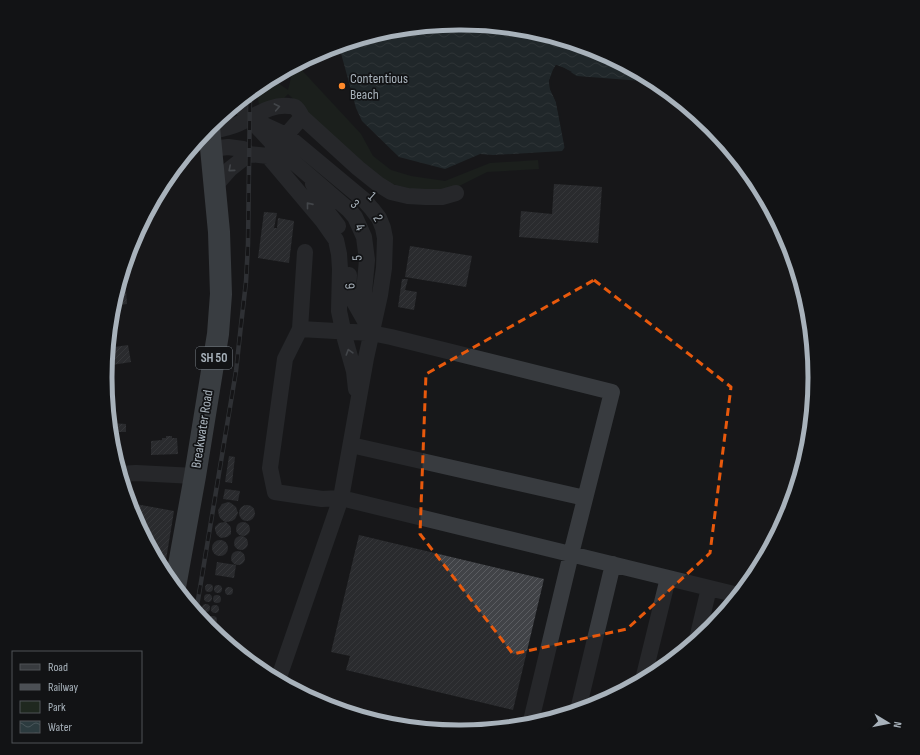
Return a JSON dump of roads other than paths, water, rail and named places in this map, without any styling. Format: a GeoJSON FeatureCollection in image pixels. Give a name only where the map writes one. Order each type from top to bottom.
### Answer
{"type":"FeatureCollection","features":[{"type":"Feature","properties":{"kind":"highway","name":"Breakwater Road"},"geometry":{"type":"LineString","coordinates":[[177,579],[218,334],[221,294],[219,232],[210,136]]}},
{"type":"Feature","properties":{"kind":"street"},"geometry":{"type":"LineString","coordinates":[[210,136],[242,123],[266,109],[287,105],[297,108],[272,160],[322,220],[336,240],[340,269],[339,311],[354,371],[358,404]]}},
{"type":"Feature","properties":{"kind":"street","name":"4"},"geometry":{"type":"LineString","coordinates":[[241,108],[249,118],[284,137],[303,170],[355,217],[364,237],[367,260],[364,292],[371,333]]}},
{"type":"Feature","properties":{"kind":"street","name":"1"},"geometry":{"type":"LineString","coordinates":[[249,118],[284,137],[370,193],[388,213],[392,221],[395,247],[388,296],[371,333]]}},
{"type":"Feature","properties":{"kind":"street"},"geometry":{"type":"LineString","coordinates":[[210,136],[228,147],[243,149],[249,154]]}},
{"type":"Feature","properties":{"kind":"street"},"geometry":{"type":"LineString","coordinates":[[215,186],[230,169],[249,154],[284,137],[358,168],[391,192],[408,196],[426,197],[442,197],[456,193]]}},
{"type":"Feature","properties":{"kind":"street","name":"3"},"geometry":{"type":"LineString","coordinates":[[284,137],[356,204],[370,222],[373,234],[375,261],[371,333]]}},
{"type":"Feature","properties":{"kind":"street","name":"5"},"geometry":{"type":"LineString","coordinates":[[303,170],[319,194],[345,218],[351,228],[355,241],[358,263],[356,292],[371,333]]}},
{"type":"Feature","properties":{"kind":"street"},"geometry":{"type":"LineString","coordinates":[[305,252],[300,329],[285,359],[270,468],[275,492],[322,500],[341,498],[732,594]]}},
{"type":"Feature","properties":{"kind":"street"},"geometry":{"type":"LineString","coordinates":[[300,329],[371,333],[391,337],[612,392],[532,717]]}},
{"type":"Feature","properties":{"kind":"street"},"geometry":{"type":"LineString","coordinates":[[280,674],[341,498],[371,333]]}},
{"type":"Feature","properties":{"kind":"street"},"geometry":{"type":"LineString","coordinates":[[350,445],[585,498]]}},
{"type":"Feature","properties":{"kind":"street"},"geometry":{"type":"LineString","coordinates":[[126,474],[195,476]]}},
{"type":"Feature","properties":{"kind":"street"},"geometry":{"type":"LineString","coordinates":[[579,704],[613,564]]}},
{"type":"Feature","properties":{"kind":"street"},"geometry":{"type":"LineString","coordinates":[[645,671],[668,578]]}},
{"type":"Feature","properties":{"kind":"street"},"geometry":{"type":"LineString","coordinates":[[699,629],[709,588]]}},
{"type":"Feature","properties":{"kind":"water"},"geometry":{"type":"Polygon","coordinates":[[[460,30],[505,33],[528,37],[572,48],[593,56],[640,81],[577,76],[556,65],[549,81],[550,89],[556,102],[565,147],[562,151],[493,155],[480,154],[445,169],[399,157],[362,121],[356,108],[340,51],[370,42],[415,33],[460,30]]]}},
{"type":"Feature","properties":{"kind":"railway"},"geometry":{"type":"LineString","coordinates":[[197,605],[236,371],[246,282],[250,101]]}},
{"type":"Feature","properties":{"kind":"place","name":"Contentious Beach"},"geometry":{"type":"Point","coordinates":[342,86]}}]}
